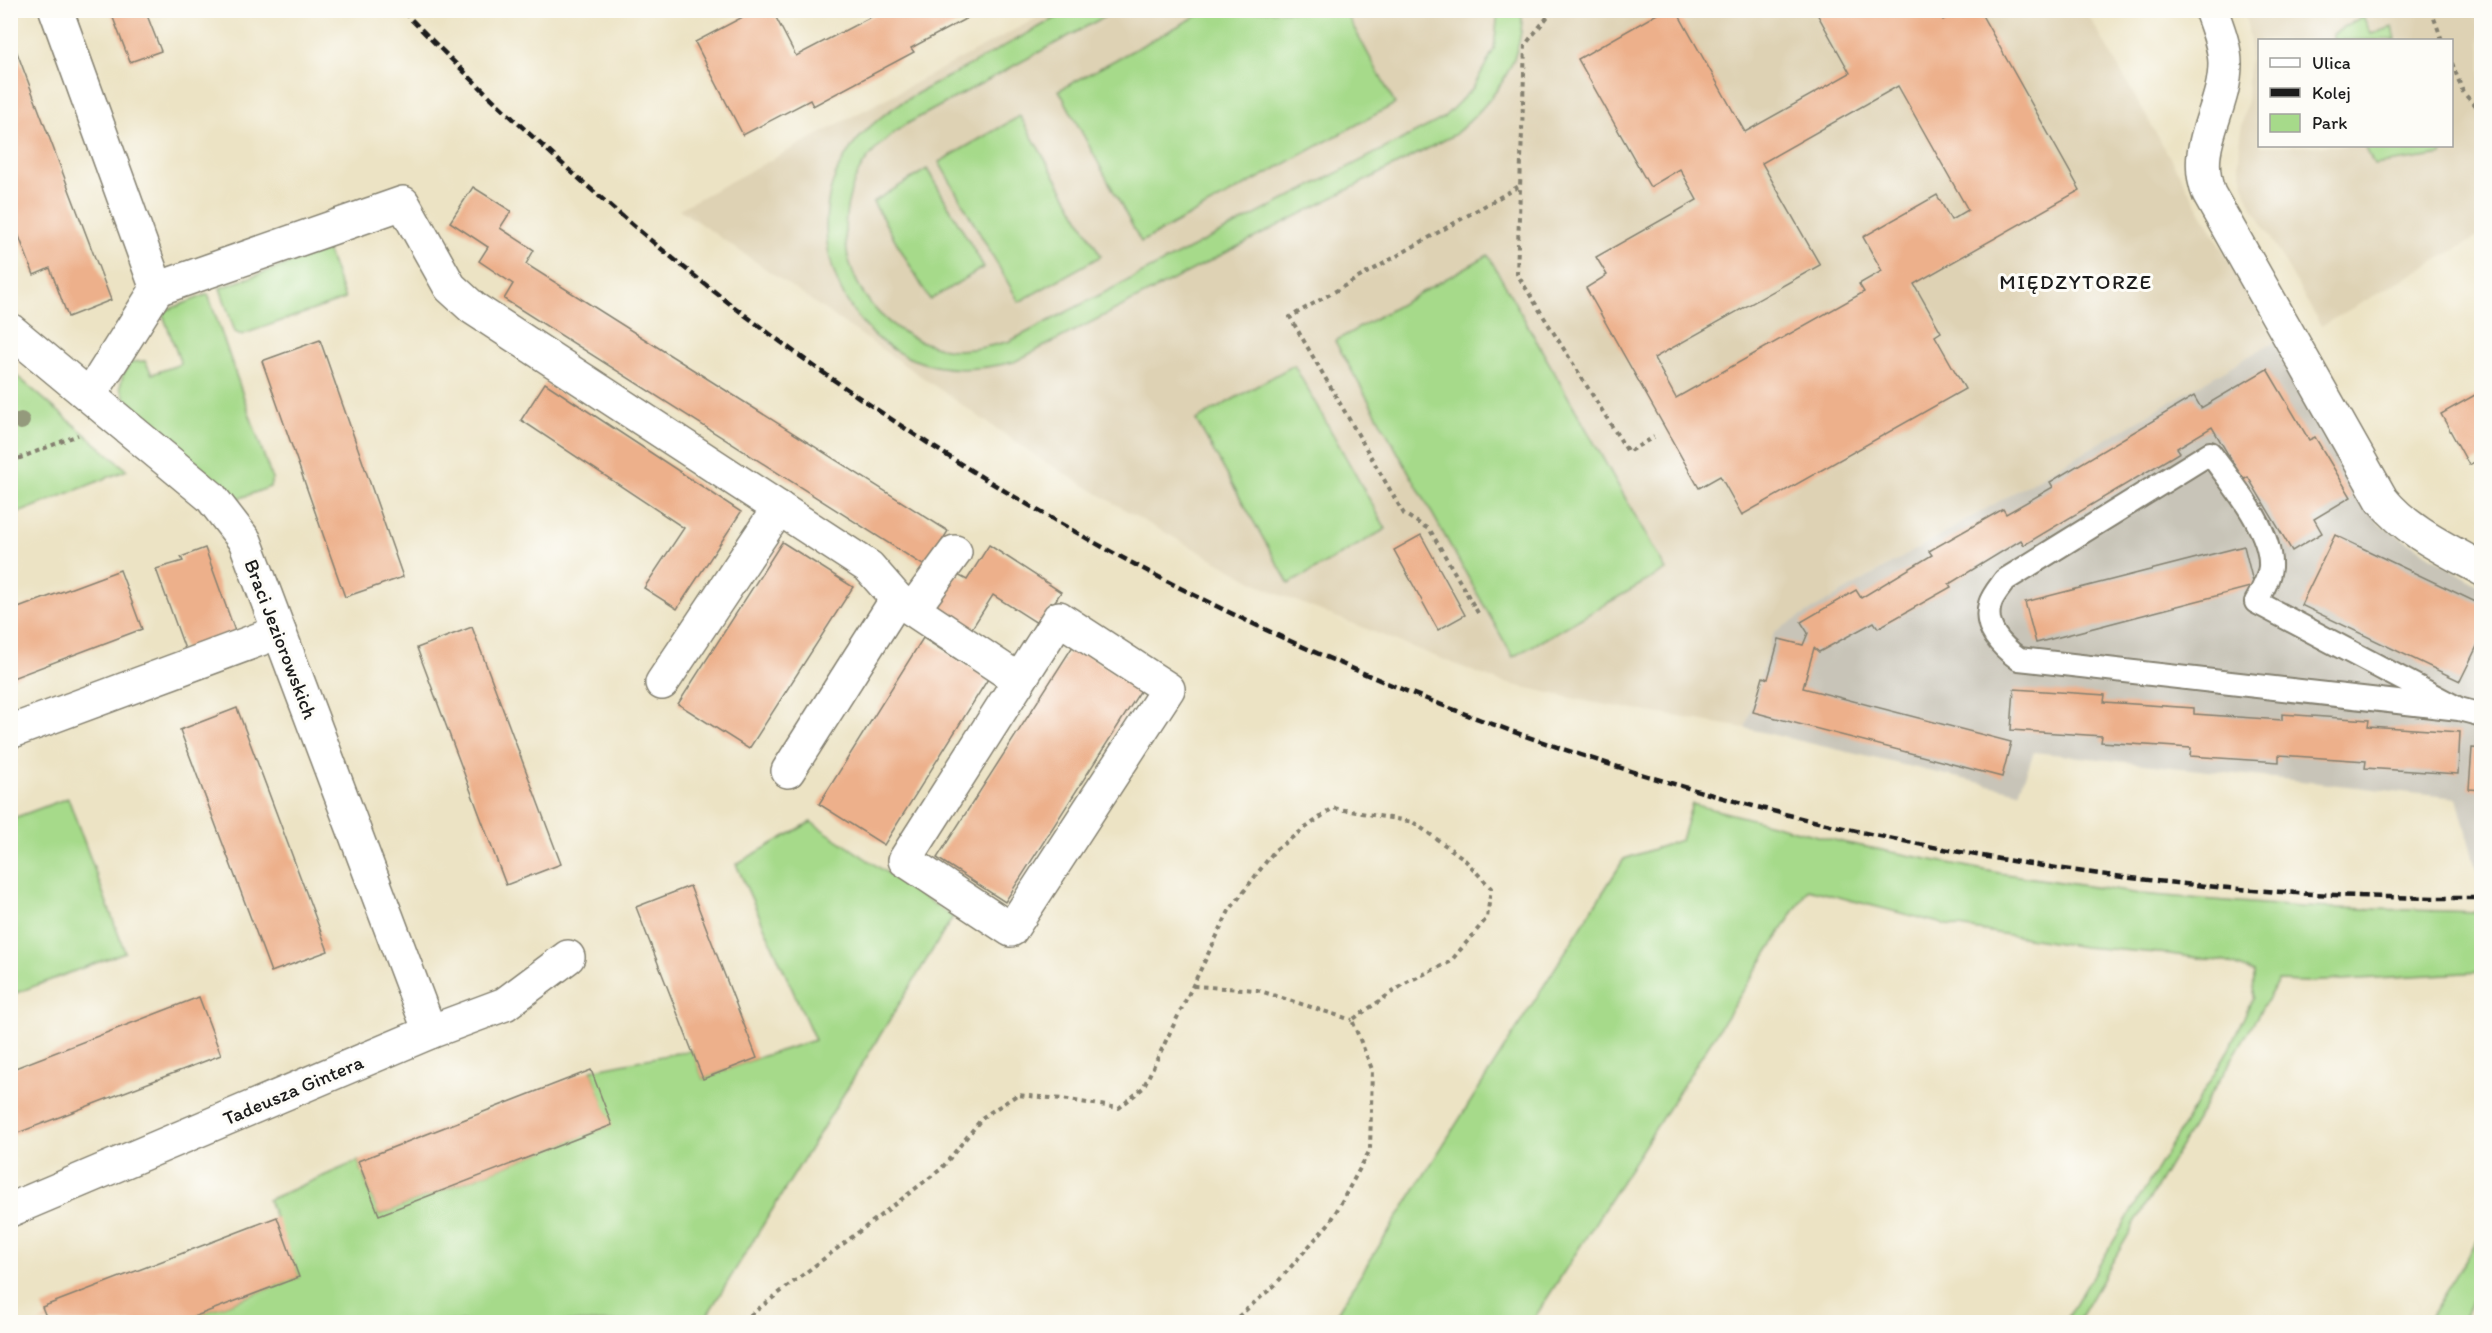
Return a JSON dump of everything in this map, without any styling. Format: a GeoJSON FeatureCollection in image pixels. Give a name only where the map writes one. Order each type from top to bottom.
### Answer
{"type":"FeatureCollection","features":[{"type":"Feature","properties":{"kind":"street"},"geometry":{"type":"LineString","coordinates":[[56,10],[157,290]]}},
{"type":"Feature","properties":{"kind":"street"},"geometry":{"type":"LineString","coordinates":[[2211,10],[2223,46],[2225,64],[2223,84],[2202,156],[2204,181],[2209,194],[2382,500],[2396,518],[2409,528],[2481,569]]}},
{"type":"Feature","properties":{"kind":"street"},"geometry":{"type":"LineString","coordinates":[[90,395],[157,290],[403,203],[450,287],[473,308],[869,567],[905,604],[1019,680]]}},
{"type":"Feature","properties":{"kind":"street","name":"Braci Jeziorowskich"},"geometry":{"type":"LineString","coordinates":[[10,330],[211,497],[245,541],[430,1032]]}},
{"type":"Feature","properties":{"kind":"street"},"geometry":{"type":"LineString","coordinates":[[662,682],[779,508]]}},
{"type":"Feature","properties":{"kind":"street"},"geometry":{"type":"LineString","coordinates":[[788,771],[905,604],[955,552]]}},
{"type":"Feature","properties":{"kind":"street"},"geometry":{"type":"LineString","coordinates":[[1059,618],[1168,688],[1011,930],[905,861],[1019,680],[1059,618]]}},
{"type":"Feature","properties":{"kind":"street"},"geometry":{"type":"LineString","coordinates":[[10,732],[279,632]]}},
{"type":"Feature","properties":{"kind":"street","name":"Tadeusza Gintera"},"geometry":{"type":"LineString","coordinates":[[10,1210],[430,1032],[505,1004],[568,957]]}},
{"type":"Feature","properties":{"kind":"lane"},"geometry":{"type":"LineString","coordinates":[[2459,709],[2256,602],[2265,586],[2270,568],[2269,548],[2262,530],[2210,453],[2005,579],[1990,603],[1989,624],[2002,646],[2019,659],[2459,709],[2481,715]]}},
{"type":"Feature","properties":{"kind":"path"},"geometry":{"type":"LineString","coordinates":[[1553,10],[1525,45],[1517,274],[1628,452],[1654,437]]}},
{"type":"Feature","properties":{"kind":"path"},"geometry":{"type":"LineString","coordinates":[[2431,10],[2442,39]]}},
{"type":"Feature","properties":{"kind":"path"},"geometry":{"type":"LineString","coordinates":[[2453,68],[2463,92],[2481,114]]}},
{"type":"Feature","properties":{"kind":"path"},"geometry":{"type":"LineString","coordinates":[[1478,613],[1430,530],[1404,514],[1290,317],[1521,185]]}},
{"type":"Feature","properties":{"kind":"path"},"geometry":{"type":"LineString","coordinates":[[10,462],[87,431]]}},
{"type":"Feature","properties":{"kind":"path"},"geometry":{"type":"LineString","coordinates":[[744,1323],[749,1316],[941,1169],[983,1117],[1017,1095],[1119,1108],[1143,1088],[1229,911],[1275,850],[1333,808],[1413,822],[1463,858],[1491,888],[1487,918],[1450,962],[1407,982],[1352,1020]]}},
{"type":"Feature","properties":{"kind":"path"},"geometry":{"type":"LineString","coordinates":[[1193,986],[1257,990],[1352,1020]]}},
{"type":"Feature","properties":{"kind":"path"},"geometry":{"type":"LineString","coordinates":[[1232,1323],[1275,1285],[1331,1221],[1371,1150],[1372,1069],[1352,1020]]}},
{"type":"Feature","properties":{"kind":"shaded area"},"geometry":{"type":"Polygon","coordinates":[[[1050,11],[2086,11],[2275,341],[1774,632],[1745,728],[1595,703],[1500,682],[1273,592],[1142,520],[1042,460],[679,209],[1050,11]]]}},
{"type":"Feature","properties":{"kind":"shaded area"},"geometry":{"type":"Polygon","coordinates":[[[2244,11],[2481,11],[2481,235],[2321,326],[2247,197],[2239,164],[2240,136],[2247,99],[2250,40],[2244,11]]]}},
{"type":"Feature","properties":{"kind":"shaded area"},"geometry":{"type":"Polygon","coordinates":[[[2275,341],[2380,524],[2481,587],[2481,872],[2477,872],[2457,798],[2034,752],[2019,792],[1745,728],[1774,632],[2275,341]]]}},
{"type":"Feature","properties":{"kind":"green space"},"geometry":{"type":"Polygon","coordinates":[[[1069,11],[1115,11],[903,126],[875,150],[855,180],[847,207],[845,234],[849,259],[857,283],[871,304],[889,322],[911,337],[937,347],[955,350],[973,349],[1010,341],[1442,119],[1473,88],[1494,49],[1498,11],[1522,11],[1518,48],[1503,80],[1481,109],[1454,135],[1014,362],[963,369],[938,366],[912,359],[885,344],[862,322],[844,296],[832,267],[827,237],[827,206],[835,176],[851,148],[874,123],[888,112],[916,94],[1069,11]]]}},
{"type":"Feature","properties":{"kind":"green space"},"geometry":{"type":"Polygon","coordinates":[[[1206,11],[1345,11],[1395,104],[1141,242],[1059,90],[1206,11]]]}},
{"type":"Feature","properties":{"kind":"green space"},"geometry":{"type":"Polygon","coordinates":[[[2363,16],[2371,34],[2393,27],[2396,39],[2333,39],[2333,34],[2363,16]]]}},
{"type":"Feature","properties":{"kind":"green space"},"geometry":{"type":"Polygon","coordinates":[[[1020,116],[1101,256],[1019,302],[939,162],[1020,116]]]}},
{"type":"Feature","properties":{"kind":"green space"},"geometry":{"type":"Polygon","coordinates":[[[2365,147],[2442,147],[2442,155],[2374,165],[2365,147]]]}},
{"type":"Feature","properties":{"kind":"green space"},"geometry":{"type":"Polygon","coordinates":[[[927,169],[984,267],[930,300],[873,202],[927,169]]]}},
{"type":"Feature","properties":{"kind":"green space"},"geometry":{"type":"Polygon","coordinates":[[[327,250],[345,299],[241,335],[235,332],[220,288],[327,250]]]}},
{"type":"Feature","properties":{"kind":"green space"},"geometry":{"type":"Polygon","coordinates":[[[1488,255],[1666,570],[1513,657],[1335,341],[1488,255]]]}},
{"type":"Feature","properties":{"kind":"green space"},"geometry":{"type":"Polygon","coordinates":[[[208,294],[272,479],[270,487],[238,499],[131,410],[120,387],[123,374],[131,362],[145,361],[152,374],[181,364],[162,312],[208,294]]]}},
{"type":"Feature","properties":{"kind":"green space"},"geometry":{"type":"Polygon","coordinates":[[[1294,365],[1386,529],[1289,584],[1196,420],[1294,365]]]}},
{"type":"Feature","properties":{"kind":"green space"},"geometry":{"type":"Polygon","coordinates":[[[11,371],[127,470],[11,516],[11,371]]]}},
{"type":"Feature","properties":{"kind":"green space"},"geometry":{"type":"Polygon","coordinates":[[[68,798],[125,952],[11,995],[11,819],[68,798]]]}},
{"type":"Feature","properties":{"kind":"green space"},"geometry":{"type":"Polygon","coordinates":[[[1692,804],[1846,843],[1999,873],[2140,894],[2300,907],[2481,912],[2481,972],[2306,982],[2278,981],[2077,1322],[2065,1322],[2229,1049],[2253,998],[2254,973],[2227,962],[2170,954],[2084,947],[1947,925],[1808,889],[1532,1322],[1331,1322],[1624,859],[1681,840],[1692,804]]]}},
{"type":"Feature","properties":{"kind":"green space"},"geometry":{"type":"Polygon","coordinates":[[[811,822],[953,917],[703,1322],[180,1322],[299,1277],[268,1200],[358,1161],[379,1215],[611,1125],[591,1070],[692,1050],[703,1079],[757,1058],[815,1040],[736,864],[811,822]]]}},
{"type":"Feature","properties":{"kind":"green space"},"geometry":{"type":"Polygon","coordinates":[[[2481,1235],[2481,1288],[2460,1322],[2427,1322],[2481,1235]]]}},
{"type":"Feature","properties":{"kind":"building"},"geometry":{"type":"Polygon","coordinates":[[[110,10],[145,10],[161,51],[130,62],[110,10]]]}},
{"type":"Feature","properties":{"kind":"building"},"geometry":{"type":"Polygon","coordinates":[[[756,10],[772,10],[796,56],[884,10],[982,10],[911,48],[914,52],[813,106],[810,100],[743,135],[695,42],[756,10]]]}},
{"type":"Feature","properties":{"kind":"building"},"geometry":{"type":"Polygon","coordinates":[[[1664,10],[1676,10],[1745,132],[1850,73],[1815,10],[1938,10],[1943,20],[1960,10],[1979,10],[2080,190],[1914,284],[1941,332],[1935,336],[1965,389],[1742,515],[1720,476],[1699,488],[1586,288],[1607,275],[1596,257],[1697,200],[1680,169],[1650,187],[1578,59],[1664,10]],[[1898,86],[1762,163],[1820,265],[1654,358],[1676,398],[1864,292],[1859,284],[1882,271],[1863,237],[1937,195],[1951,220],[1968,210],[1898,86]]]}},
{"type":"Feature","properties":{"kind":"building"},"geometry":{"type":"Polygon","coordinates":[[[10,34],[111,300],[68,317],[50,268],[34,275],[10,213],[10,34]]]}},
{"type":"Feature","properties":{"kind":"building"},"geometry":{"type":"Polygon","coordinates":[[[473,187],[511,211],[500,228],[534,250],[526,264],[948,531],[926,567],[504,299],[513,284],[479,261],[488,247],[450,222],[473,187]]]}},
{"type":"Feature","properties":{"kind":"building"},"geometry":{"type":"Polygon","coordinates":[[[320,340],[403,577],[345,597],[262,361],[320,340]]]}},
{"type":"Feature","properties":{"kind":"building"},"geometry":{"type":"Polygon","coordinates":[[[2267,369],[2309,440],[2315,437],[2351,497],[2314,519],[2322,533],[2292,551],[2248,477],[2243,480],[2212,427],[2177,448],[2180,452],[2024,545],[2021,540],[1949,584],[1951,587],[1878,628],[1874,622],[1819,652],[1814,648],[1803,688],[2011,742],[2002,777],[1753,712],[1763,677],[1768,679],[1779,639],[1803,645],[1808,633],[1801,622],[1856,590],[1861,598],[1932,555],[1929,551],[2003,509],[2006,514],[2053,487],[2050,482],[2194,396],[2201,408],[2267,369]]]}},
{"type":"Feature","properties":{"kind":"building"},"geometry":{"type":"Polygon","coordinates":[[[545,383],[741,512],[677,609],[644,588],[684,528],[521,420],[545,383]]]}},
{"type":"Feature","properties":{"kind":"building"},"geometry":{"type":"Polygon","coordinates":[[[2482,391],[2482,458],[2469,465],[2441,414],[2482,391]]]}},
{"type":"Feature","properties":{"kind":"building"},"geometry":{"type":"Polygon","coordinates":[[[1421,535],[1465,615],[1438,630],[1394,550],[1421,535]]]}},
{"type":"Feature","properties":{"kind":"building"},"geometry":{"type":"Polygon","coordinates":[[[2335,535],[2482,605],[2482,636],[2460,681],[2301,605],[2335,535]]]}},
{"type":"Feature","properties":{"kind":"building"},"geometry":{"type":"Polygon","coordinates":[[[782,542],[853,587],[749,749],[678,704],[782,542]]]}},
{"type":"Feature","properties":{"kind":"building"},"geometry":{"type":"Polygon","coordinates":[[[989,545],[1061,592],[1040,625],[993,595],[971,630],[935,606],[956,574],[967,580],[989,545]]]}},
{"type":"Feature","properties":{"kind":"building"},"geometry":{"type":"Polygon","coordinates":[[[2244,546],[2254,586],[2036,643],[2025,602],[2244,546]]]}},
{"type":"Feature","properties":{"kind":"building"},"geometry":{"type":"Polygon","coordinates":[[[205,548],[236,634],[186,652],[156,569],[183,561],[181,557],[205,548]]]}},
{"type":"Feature","properties":{"kind":"building"},"geometry":{"type":"Polygon","coordinates":[[[120,570],[142,629],[10,679],[10,611],[120,570]]]}},
{"type":"Feature","properties":{"kind":"building"},"geometry":{"type":"Polygon","coordinates":[[[472,627],[561,864],[506,885],[417,648],[472,627]]]}},
{"type":"Feature","properties":{"kind":"building"},"geometry":{"type":"Polygon","coordinates":[[[923,638],[988,679],[884,845],[819,804],[923,638]]]}},
{"type":"Feature","properties":{"kind":"building"},"geometry":{"type":"Polygon","coordinates":[[[1073,646],[1141,690],[1005,902],[937,858],[1073,646]]]}},
{"type":"Feature","properties":{"kind":"building"},"geometry":{"type":"Polygon","coordinates":[[[2014,689],[2105,695],[2104,702],[2194,708],[2194,714],[2282,720],[2282,714],[2369,720],[2368,726],[2460,732],[2458,774],[2365,768],[2366,761],[2279,755],[2279,762],[2190,756],[2191,748],[2101,742],[2102,736],[2011,730],[2014,689]]]}},
{"type":"Feature","properties":{"kind":"building"},"geometry":{"type":"Polygon","coordinates":[[[237,708],[328,951],[271,972],[180,730],[237,708]]]}},
{"type":"Feature","properties":{"kind":"building"},"geometry":{"type":"Polygon","coordinates":[[[2472,748],[2482,749],[2482,790],[2469,789],[2472,748]]]}},
{"type":"Feature","properties":{"kind":"building"},"geometry":{"type":"Polygon","coordinates":[[[690,886],[757,1058],[703,1079],[636,907],[690,886]]]}},
{"type":"Feature","properties":{"kind":"building"},"geometry":{"type":"Polygon","coordinates":[[[199,997],[221,1055],[10,1136],[10,1070],[199,997]]]}},
{"type":"Feature","properties":{"kind":"building"},"geometry":{"type":"Polygon","coordinates":[[[591,1070],[612,1125],[379,1215],[358,1161],[591,1070]]]}},
{"type":"Feature","properties":{"kind":"building"},"geometry":{"type":"Polygon","coordinates":[[[277,1217],[299,1277],[180,1322],[39,1322],[47,1319],[42,1307],[277,1217]]]}},
{"type":"Feature","properties":{"kind":"railway"},"geometry":{"type":"LineString","coordinates":[[402,10],[489,96],[580,179],[673,258],[770,334],[960,463],[1159,577],[1366,674],[1580,755],[1800,818],[2024,863],[2252,890],[2482,898]]}},
{"type":"Feature","properties":{"kind":"district","name":"MIĘDZYTORZE"},"geometry":{"type":"Point","coordinates":[2076,281]}}]}
